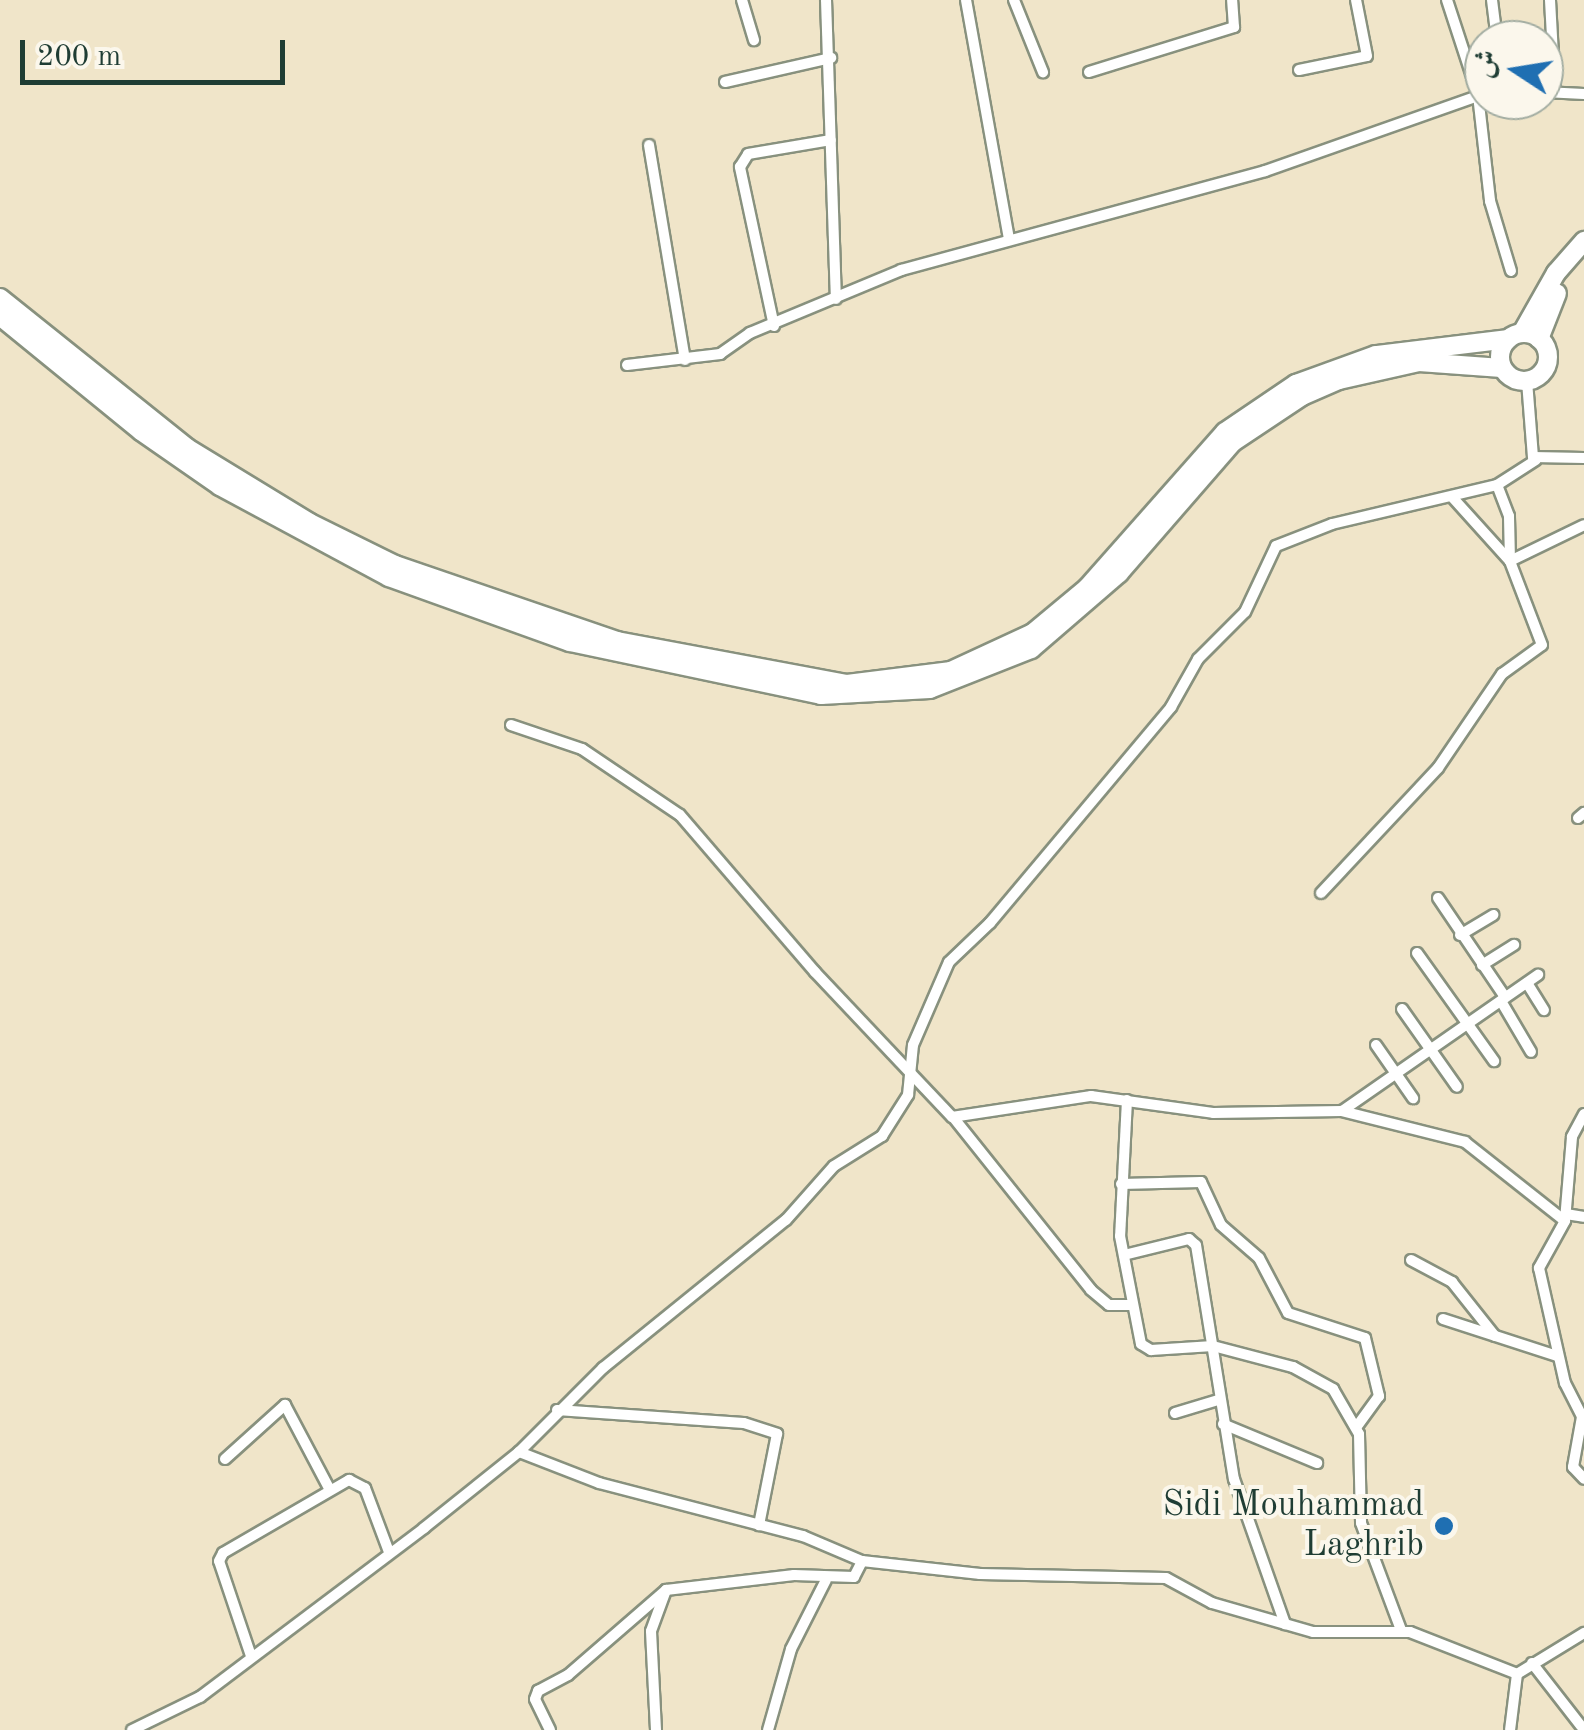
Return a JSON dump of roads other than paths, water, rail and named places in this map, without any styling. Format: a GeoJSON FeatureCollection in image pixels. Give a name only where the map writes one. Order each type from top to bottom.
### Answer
{"type":"FeatureCollection","features":[{"type":"Feature","properties":{"kind":"highway"},"geometry":{"type":"LineString","coordinates":[[1502,368],[1556,273],[1584,242]]}},
{"type":"Feature","properties":{"kind":"highway"},"geometry":{"type":"LineString","coordinates":[[1,305],[187,448],[296,515],[395,565],[617,641],[847,684],[951,671],[1033,632],[1087,588],[1225,432],[1296,384],[1376,355],[1523,337],[1584,257]]}},
{"type":"Feature","properties":{"kind":"highway"},"geometry":{"type":"LineString","coordinates":[[1,305],[142,431],[220,486],[390,577],[570,642],[820,695],[930,690],[1031,649],[1119,573],[1233,442],[1302,396],[1352,376],[1420,362],[1502,368],[1527,381],[1548,359],[1523,337]]}},
{"type":"Feature","properties":{"kind":"street"},"geometry":{"type":"LineString","coordinates":[[742,0],[754,40]]}},
{"type":"Feature","properties":{"kind":"street"},"geometry":{"type":"LineString","coordinates":[[826,0],[831,58],[836,300]]}},
{"type":"Feature","properties":{"kind":"street"},"geometry":{"type":"LineString","coordinates":[[966,0],[1009,238]]}},
{"type":"Feature","properties":{"kind":"street"},"geometry":{"type":"LineString","coordinates":[[1014,0],[1042,72]]}},
{"type":"Feature","properties":{"kind":"street"},"geometry":{"type":"LineString","coordinates":[[1090,72],[1234,27],[1232,0]]}},
{"type":"Feature","properties":{"kind":"street"},"geometry":{"type":"LineString","coordinates":[[1299,70],[1367,56],[1356,0]]}},
{"type":"Feature","properties":{"kind":"street"},"geometry":{"type":"LineString","coordinates":[[1447,0],[1464,47]]}},
{"type":"Feature","properties":{"kind":"street"},"geometry":{"type":"LineString","coordinates":[[725,82],[831,58]]}},
{"type":"Feature","properties":{"kind":"street"},"geometry":{"type":"LineString","coordinates":[[626,365],[720,354],[743,336],[901,270],[1265,171],[1464,100]]}},
{"type":"Feature","properties":{"kind":"street"},"geometry":{"type":"LineString","coordinates":[[1483,120],[1490,201],[1511,271]]}},
{"type":"Feature","properties":{"kind":"street"},"geometry":{"type":"LineString","coordinates":[[774,326],[740,166],[748,154],[831,140]]}},
{"type":"Feature","properties":{"kind":"street"},"geometry":{"type":"LineString","coordinates":[[649,145],[685,360]]}},
{"type":"Feature","properties":{"kind":"street"},"geometry":{"type":"LineString","coordinates":[[1527,381],[1534,456]]}},
{"type":"Feature","properties":{"kind":"street"},"geometry":{"type":"LineString","coordinates":[[132,1730],[200,1697],[519,1452],[557,1410],[786,1220],[834,1166],[882,1136],[908,1095],[913,1045],[949,962],[990,923],[1171,707],[1198,659],[1245,612],[1276,546],[1332,524],[1497,485],[1534,456],[1584,458]]}},
{"type":"Feature","properties":{"kind":"street"},"geometry":{"type":"LineString","coordinates":[[1321,893],[1438,768],[1502,674],[1542,645],[1510,561],[1509,516],[1497,485]]}},
{"type":"Feature","properties":{"kind":"street"},"geometry":{"type":"LineString","coordinates":[[1453,498],[1510,561]]}},
{"type":"Feature","properties":{"kind":"street"},"geometry":{"type":"LineString","coordinates":[[1510,561],[1584,525]]}},
{"type":"Feature","properties":{"kind":"street"},"geometry":{"type":"LineString","coordinates":[[510,725],[582,749],[680,816],[952,1116],[1091,1290],[1109,1305],[1133,1305]]}},
{"type":"Feature","properties":{"kind":"street"},"geometry":{"type":"LineString","coordinates":[[1438,898],[1503,999],[1531,1052]]}},
{"type":"Feature","properties":{"kind":"street"},"geometry":{"type":"LineString","coordinates":[[1460,935],[1493,915]]}},
{"type":"Feature","properties":{"kind":"street"},"geometry":{"type":"LineString","coordinates":[[1482,965],[1514,945]]}},
{"type":"Feature","properties":{"kind":"street"},"geometry":{"type":"LineString","coordinates":[[1417,952],[1494,1061]]}},
{"type":"Feature","properties":{"kind":"street"},"geometry":{"type":"LineString","coordinates":[[1342,1111],[1538,975]]}},
{"type":"Feature","properties":{"kind":"street"},"geometry":{"type":"LineString","coordinates":[[1527,983],[1544,1010]]}},
{"type":"Feature","properties":{"kind":"street"},"geometry":{"type":"LineString","coordinates":[[1402,1009],[1457,1086]]}},
{"type":"Feature","properties":{"kind":"street"},"geometry":{"type":"LineString","coordinates":[[1376,1044],[1413,1098]]}},
{"type":"Feature","properties":{"kind":"street"},"geometry":{"type":"LineString","coordinates":[[952,1116],[1091,1096],[1213,1113],[1342,1111],[1465,1142],[1566,1218],[1584,1217]]}},
{"type":"Feature","properties":{"kind":"street"},"geometry":{"type":"LineString","coordinates":[[1127,1100],[1122,1184],[1124,1255],[1146,1349],[1213,1346],[1293,1367],[1333,1390],[1356,1428],[1361,1523],[1401,1630]]}},
{"type":"Feature","properties":{"kind":"street"},"geometry":{"type":"LineString","coordinates":[[1584,1114],[1572,1137],[1566,1218],[1539,1268],[1557,1356],[1582,1417],[1574,1466],[1584,1479]]}},
{"type":"Feature","properties":{"kind":"street"},"geometry":{"type":"LineString","coordinates":[[1122,1184],[1201,1182],[1221,1226],[1260,1258],[1288,1313],[1365,1338],[1378,1396],[1356,1428]]}},
{"type":"Feature","properties":{"kind":"street"},"geometry":{"type":"LineString","coordinates":[[1124,1255],[1194,1240],[1234,1480],[1284,1624]]}},
{"type":"Feature","properties":{"kind":"street"},"geometry":{"type":"LineString","coordinates":[[1411,1260],[1452,1282],[1496,1336]]}},
{"type":"Feature","properties":{"kind":"street"},"geometry":{"type":"LineString","coordinates":[[1442,1319],[1557,1356]]}},
{"type":"Feature","properties":{"kind":"street"},"geometry":{"type":"LineString","coordinates":[[1175,1414],[1218,1400]]}},
{"type":"Feature","properties":{"kind":"street"},"geometry":{"type":"LineString","coordinates":[[225,1459],[285,1406],[330,1490]]}},
{"type":"Feature","properties":{"kind":"street"},"geometry":{"type":"LineString","coordinates":[[557,1410],[744,1423],[777,1434],[759,1524]]}},
{"type":"Feature","properties":{"kind":"street"},"geometry":{"type":"LineString","coordinates":[[1223,1424],[1317,1464]]}},
{"type":"Feature","properties":{"kind":"street"},"geometry":{"type":"LineString","coordinates":[[519,1452],[599,1483],[759,1524],[862,1561],[980,1574],[1166,1578],[1212,1603],[1313,1632],[1401,1630],[1518,1674]]}},
{"type":"Feature","properties":{"kind":"street"},"geometry":{"type":"LineString","coordinates":[[251,1656],[220,1557],[349,1480],[365,1488],[389,1552]]}},
{"type":"Feature","properties":{"kind":"street"},"geometry":{"type":"LineString","coordinates":[[550,1730],[535,1700],[538,1691],[568,1675],[666,1590],[794,1575],[826,1580],[854,1577],[862,1561]]}},
{"type":"Feature","properties":{"kind":"street"},"geometry":{"type":"LineString","coordinates":[[768,1730],[791,1649],[826,1580]]}},
{"type":"Feature","properties":{"kind":"street"},"geometry":{"type":"LineString","coordinates":[[656,1730],[651,1631],[666,1590]]}},
{"type":"Feature","properties":{"kind":"street"},"geometry":{"type":"LineString","coordinates":[[1510,1730],[1518,1674],[1584,1633]]}},
{"type":"Feature","properties":{"kind":"street"},"geometry":{"type":"LineString","coordinates":[[1532,1663],[1580,1726]]}},
{"type":"Feature","properties":{"kind":"place","name":"Sidi Mouhammad Laghrib"},"geometry":{"type":"Point","coordinates":[1444,1526]}}]}
